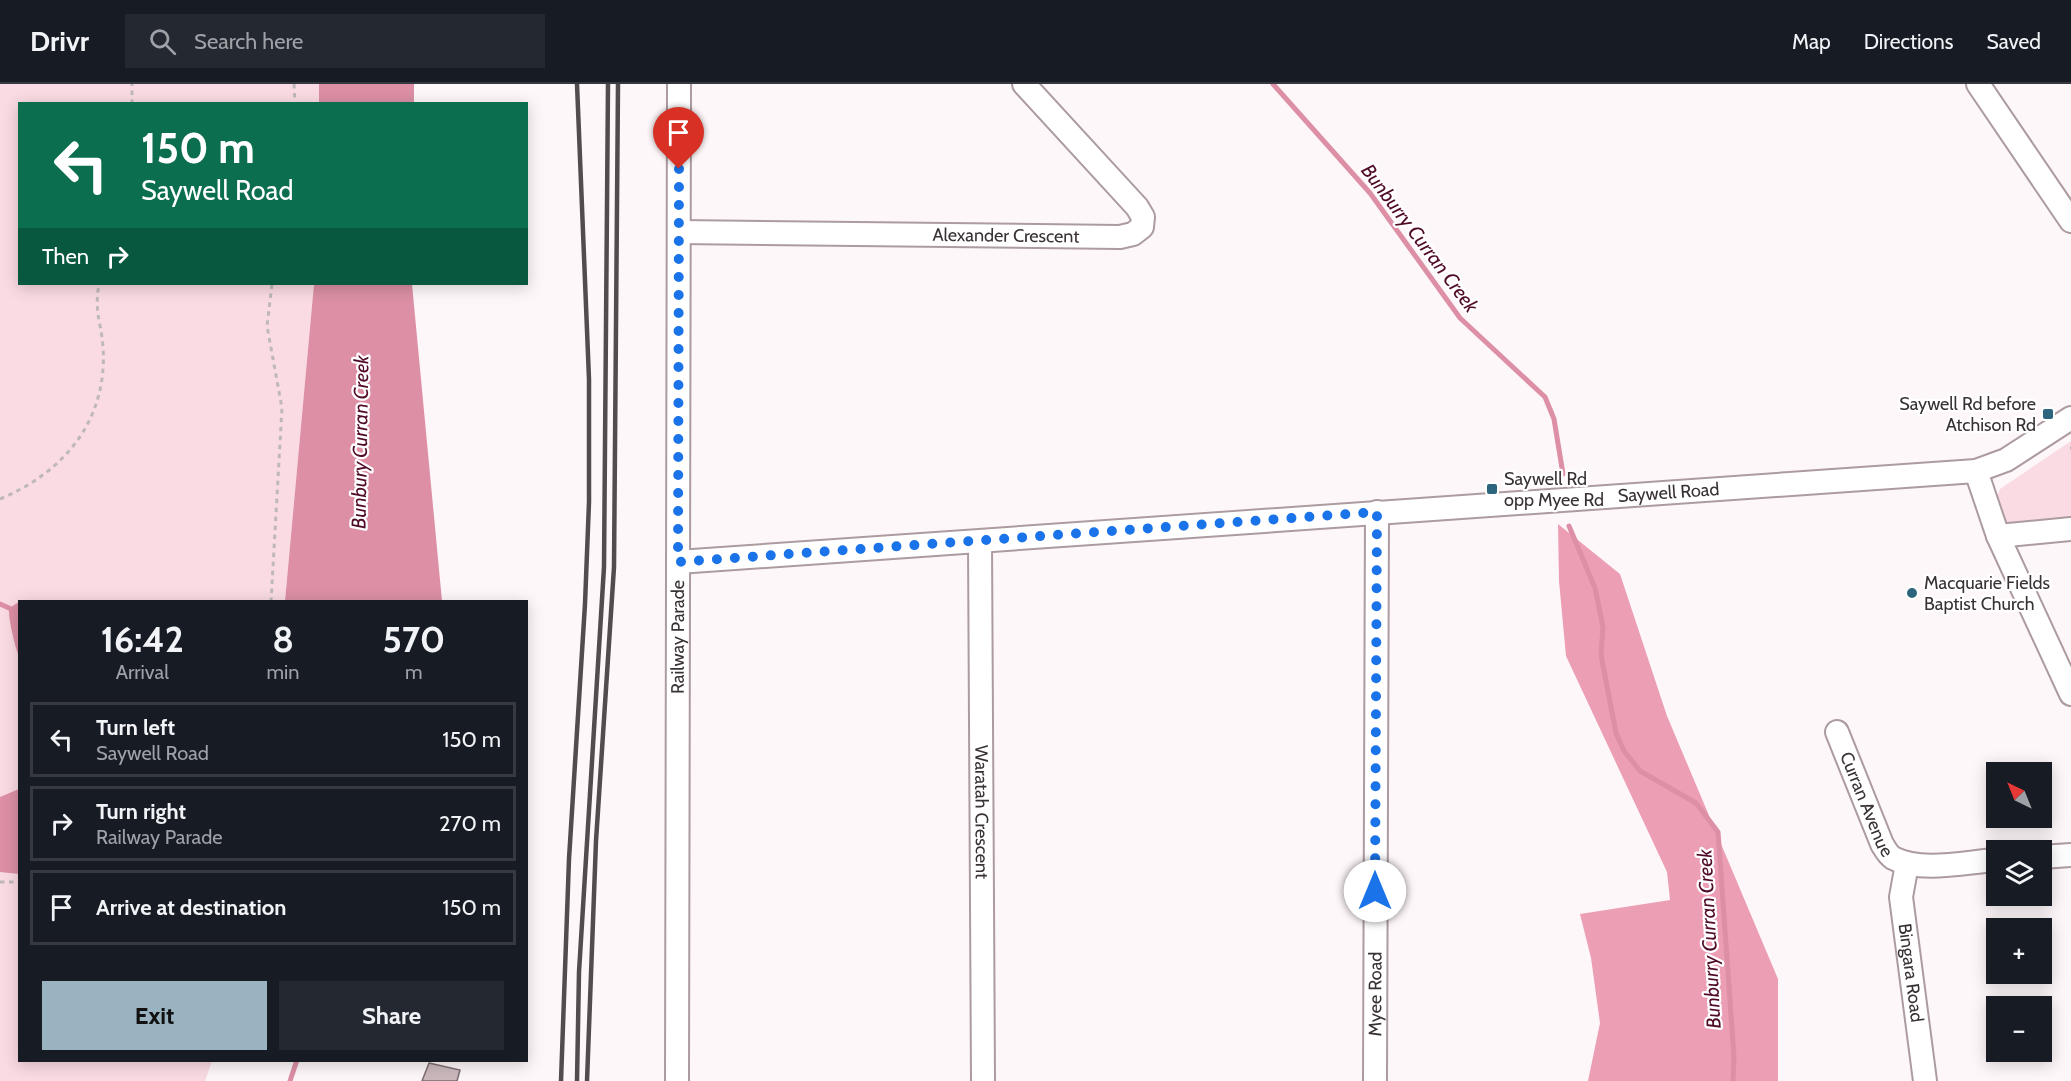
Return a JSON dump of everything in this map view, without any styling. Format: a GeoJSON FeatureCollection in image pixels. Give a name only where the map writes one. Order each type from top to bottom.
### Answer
{"type":"FeatureCollection","features":[{"type":"Feature","properties":{"kind":"street","name":"Railway Parade"},"geometry":{"type":"LineString","coordinates":[[677,1081],[679,84]]}},
{"type":"Feature","properties":{"kind":"street","name":"Alexander Crescent"},"geometry":{"type":"LineString","coordinates":[[680,232],[1120,237],[1133,234],[1142,227],[1143,217],[1137,207],[1024,84]]}},
{"type":"Feature","properties":{"kind":"street"},"geometry":{"type":"LineString","coordinates":[[1978,84],[2071,221]]}},
{"type":"Feature","properties":{"kind":"street","name":"Saywell Road"},"geometry":{"type":"LineString","coordinates":[[678,562],[1976,471],[2006,460],[2071,418]]}},
{"type":"Feature","properties":{"kind":"street"},"geometry":{"type":"LineString","coordinates":[[1976,471],[1998,536],[2071,694]]}},
{"type":"Feature","properties":{"kind":"street","name":"Myee Road"},"geometry":{"type":"LineString","coordinates":[[1375,1081],[1377,512]]}},
{"type":"Feature","properties":{"kind":"street"},"geometry":{"type":"LineString","coordinates":[[1998,536],[2071,529]]}},
{"type":"Feature","properties":{"kind":"street","name":"Waratah Crescent"},"geometry":{"type":"LineString","coordinates":[[980,542],[982,1081]]}},
{"type":"Feature","properties":{"kind":"street","name":"Curran Avenue"},"geometry":{"type":"LineString","coordinates":[[1837,732],[1881,844],[1891,857],[1907,864]]}},
{"type":"Feature","properties":{"kind":"street"},"geometry":{"type":"LineString","coordinates":[[2052,856],[2071,855]]}},
{"type":"Feature","properties":{"kind":"street"},"geometry":{"type":"LineString","coordinates":[[1907,864],[1986,860]]}},
{"type":"Feature","properties":{"kind":"street","name":"Bingara Road"},"geometry":{"type":"LineString","coordinates":[[1907,864],[1901,897],[1925,1081]]}},
{"type":"Feature","properties":{"kind":"path"},"geometry":{"type":"LineString","coordinates":[[132,84],[132,102]]}},
{"type":"Feature","properties":{"kind":"path"},"geometry":{"type":"LineString","coordinates":[[294,84],[295,102]]}},
{"type":"Feature","properties":{"kind":"path"},"geometry":{"type":"LineString","coordinates":[[0,499],[23,488],[59,461],[77,444],[93,417],[99,399],[102,371],[103,346],[96,303],[99,285]]}},
{"type":"Feature","properties":{"kind":"path"},"geometry":{"type":"LineString","coordinates":[[271,600],[282,408],[267,326],[272,285]]}},
{"type":"Feature","properties":{"kind":"path"},"geometry":{"type":"LineString","coordinates":[[0,882],[18,882]]}},
{"type":"Feature","properties":{"kind":"shaded area"},"geometry":{"type":"Polygon","coordinates":[[[0,84],[319,84],[319,102],[18,102],[18,285],[314,285],[285,600],[18,600],[18,1062],[212,1062],[205,1081],[0,1081],[0,84]]]}},
{"type":"Feature","properties":{"kind":"shaded area"},"geometry":{"type":"Polygon","coordinates":[[[2071,441],[2071,523],[2013,526],[2008,523],[1998,511],[1997,500],[2000,489],[2071,441]]]}},
{"type":"Feature","properties":{"kind":"shaded area"},"geometry":{"type":"Polygon","coordinates":[[[1558,524],[1620,574],[1667,716],[1778,979],[1778,1081],[1588,1081],[1600,1023],[1591,958],[1580,914],[1670,900],[1667,872],[1566,656],[1559,581],[1558,524]]]}},
{"type":"Feature","properties":{"kind":"water"},"geometry":{"type":"Polygon","coordinates":[[[319,84],[414,84],[414,102],[319,102],[319,84]]]}},
{"type":"Feature","properties":{"kind":"water"},"geometry":{"type":"Polygon","coordinates":[[[314,285],[412,285],[442,600],[285,600],[314,285]]]}},
{"type":"Feature","properties":{"kind":"water"},"geometry":{"type":"Polygon","coordinates":[[[18,603],[18,653],[12,632],[9,608],[18,603]]]}},
{"type":"Feature","properties":{"kind":"water"},"geometry":{"type":"Polygon","coordinates":[[[18,789],[18,874],[0,872],[0,797],[18,789]]]}},
{"type":"Feature","properties":{"kind":"building"},"geometry":{"type":"Polygon","coordinates":[[[429,1063],[460,1070],[457,1081],[422,1081],[429,1063]]]}},
{"type":"Feature","properties":{"kind":"waterway","name":"Bunburry Curran Creek"},"geometry":{"type":"LineString","coordinates":[[1273,84],[1370,193],[1460,318],[1545,397],[1554,419],[1563,474]]}},
{"type":"Feature","properties":{"kind":"waterway","name":"Bunburry Curran Creek"},"geometry":{"type":"LineString","coordinates":[[1569,526],[1595,588],[1603,627],[1601,655],[1616,733],[1624,751],[1640,771],[1696,803],[1718,832],[1734,1057],[1733,1081]]}},
{"type":"Feature","properties":{"kind":"waterway"},"geometry":{"type":"LineString","coordinates":[[0,604],[9,608]]}},
{"type":"Feature","properties":{"kind":"waterway","name":"Bunbury Curran Creek"},"geometry":{"type":"LineString","coordinates":[[290,1081],[296,1062]]}},
{"type":"Feature","properties":{"kind":"railway"},"geometry":{"type":"LineString","coordinates":[[561,1081],[569,859],[589,502],[589,379],[577,84]]}},
{"type":"Feature","properties":{"kind":"railway"},"geometry":{"type":"LineString","coordinates":[[577,1081],[579,972],[604,567],[608,84]]}},
{"type":"Feature","properties":{"kind":"railway"},"geometry":{"type":"LineString","coordinates":[[587,1081],[596,841],[614,567],[618,84]]}},
{"type":"Feature","properties":{"kind":"place","name":"Saywell Rd before Atchison Rd"},"geometry":{"type":"Point","coordinates":[2048,414]}},
{"type":"Feature","properties":{"kind":"place","name":"Saywell Rd opp Myee Rd"},"geometry":{"type":"Point","coordinates":[1492,489]}},
{"type":"Feature","properties":{"kind":"place","name":"Macquarie Fields Baptist Church"},"geometry":{"type":"Point","coordinates":[1912,593]}},
{"type":"Feature","properties":{"kind":"route"},"geometry":{"type":"LineString","coordinates":[[679,169],[678,562],[1377,512],[1375,891]]}}]}
